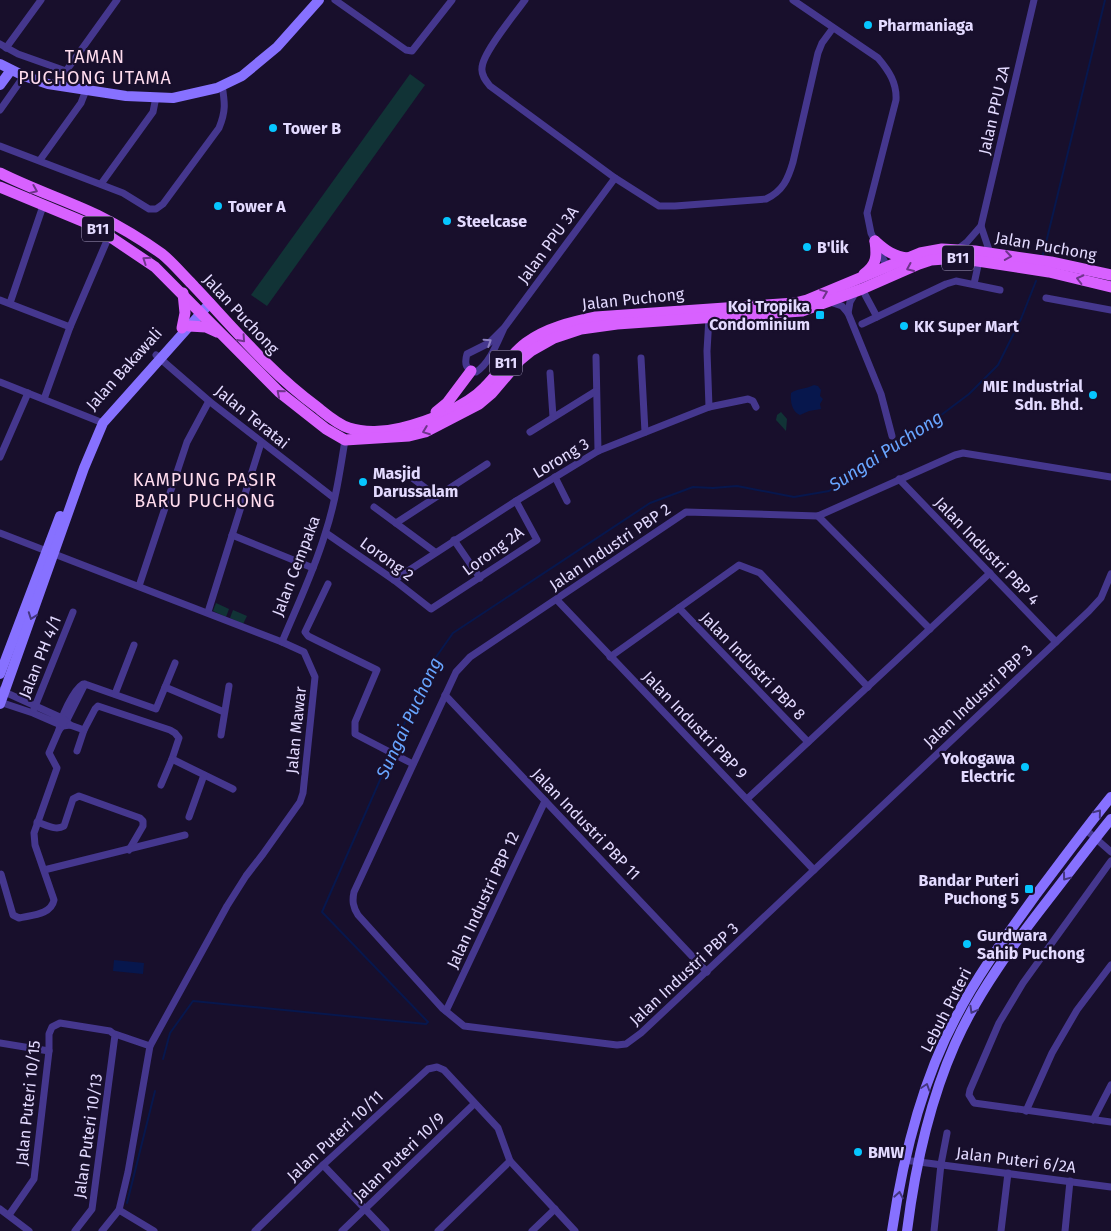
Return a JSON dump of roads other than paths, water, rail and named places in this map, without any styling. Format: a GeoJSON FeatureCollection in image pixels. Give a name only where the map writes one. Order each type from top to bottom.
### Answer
{"type":"FeatureCollection","features":[{"type":"Feature","properties":{"kind":"main road"},"geometry":{"type":"LineString","coordinates":[[0,85],[3,67],[24,76],[56,85],[126,96],[173,98],[222,85],[242,76],[277,47],[319,0]]}},
{"type":"Feature","properties":{"kind":"main road","name":"Jalan Puchong"},"geometry":{"type":"LineString","coordinates":[[0,173],[118,226],[164,255],[259,358],[292,389],[341,424],[360,430],[381,431],[399,429],[454,408],[484,389],[525,344],[534,337],[565,324],[596,317],[795,303],[858,287]]}},
{"type":"Feature","properties":{"kind":"main road","name":"Jalan Puchong"},"geometry":{"type":"LineString","coordinates":[[0,187],[89,224],[156,267],[279,392],[326,429],[345,440],[409,436],[425,432],[479,404],[492,393],[520,360],[531,351],[565,334],[600,326],[802,312],[830,302],[889,272],[931,260],[958,258],[1027,264],[1111,275]]}},
{"type":"Feature","properties":{"kind":"main road"},"geometry":{"type":"LineString","coordinates":[[875,241],[894,255],[908,258]]}},
{"type":"Feature","properties":{"kind":"main road"},"geometry":{"type":"LineString","coordinates":[[858,287],[874,264],[877,256],[875,241]]}},
{"type":"Feature","properties":{"kind":"main road","name":"Jalan Puchong"},"geometry":{"type":"LineString","coordinates":[[889,272],[908,258],[929,251],[958,249],[990,253],[1027,264]]}},
{"type":"Feature","properties":{"kind":"main road","name":"Jalan Puchong"},"geometry":{"type":"LineString","coordinates":[[1050,267],[1111,287]]}},
{"type":"Feature","properties":{"kind":"main road"},"geometry":{"type":"LineString","coordinates":[[182,292],[185,305],[185,327],[206,327],[222,335]]}},
{"type":"Feature","properties":{"kind":"main road","name":"Jalan Bakawali"},"geometry":{"type":"LineString","coordinates":[[50,553],[84,468],[103,411],[208,302]]}},
{"type":"Feature","properties":{"kind":"main road"},"geometry":{"type":"LineString","coordinates":[[415,424],[447,403],[470,371]]}},
{"type":"Feature","properties":{"kind":"main road"},"geometry":{"type":"LineString","coordinates":[[0,674],[50,553]]}},
{"type":"Feature","properties":{"kind":"main road"},"geometry":{"type":"LineString","coordinates":[[0,703],[2,691],[50,553]]}},
{"type":"Feature","properties":{"kind":"main road","name":"Lebuh Puteri"},"geometry":{"type":"LineString","coordinates":[[892,1231],[904,1160],[930,1075],[955,1018],[986,964],[1111,796]]}},
{"type":"Feature","properties":{"kind":"main road","name":"Lebuh Puteri"},"geometry":{"type":"LineString","coordinates":[[907,1231],[918,1161],[939,1084],[967,1020],[1007,955],[1098,841],[1111,819]]}},
{"type":"Feature","properties":{"kind":"street"},"geometry":{"type":"LineString","coordinates":[[41,0],[3,46],[18,54],[66,71]]}},
{"type":"Feature","properties":{"kind":"street"},"geometry":{"type":"LineString","coordinates":[[56,85],[117,0]]}},
{"type":"Feature","properties":{"kind":"street"},"geometry":{"type":"LineString","coordinates":[[335,0],[406,50],[412,51],[452,0]]}},
{"type":"Feature","properties":{"kind":"street"},"geometry":{"type":"LineString","coordinates":[[524,0],[483,61],[481,69],[484,78],[490,86],[615,178],[648,201],[659,206],[766,199],[774,196],[783,188],[788,179],[818,53],[822,43],[833,28]]}},
{"type":"Feature","properties":{"kind":"street"},"geometry":{"type":"LineString","coordinates":[[793,0],[878,58],[891,76],[896,91],[896,100],[867,213],[871,233],[889,272]]}},
{"type":"Feature","properties":{"kind":"street","name":"Jalan PPU 2A"},"geometry":{"type":"LineString","coordinates":[[981,226],[1034,0]]}},
{"type":"Feature","properties":{"kind":"street"},"geometry":{"type":"LineString","coordinates":[[0,110],[24,76]]}},
{"type":"Feature","properties":{"kind":"street"},"geometry":{"type":"LineString","coordinates":[[0,146],[123,193],[149,210],[156,209],[163,204],[219,128],[224,116],[226,103],[222,85]]}},
{"type":"Feature","properties":{"kind":"street"},"geometry":{"type":"LineString","coordinates":[[40,160],[81,103],[86,90]]}},
{"type":"Feature","properties":{"kind":"street"},"geometry":{"type":"LineString","coordinates":[[100,184],[153,112],[156,97]]}},
{"type":"Feature","properties":{"kind":"street","name":"Jalan PPU 3A"},"geometry":{"type":"LineString","coordinates":[[504,328],[481,369],[476,372],[470,371],[466,367],[467,354],[490,343],[504,328],[615,178]]}},
{"type":"Feature","properties":{"kind":"street"},"geometry":{"type":"LineString","coordinates":[[10,303],[43,206]]}},
{"type":"Feature","properties":{"kind":"street"},"geometry":{"type":"LineString","coordinates":[[958,249],[981,226]]}},
{"type":"Feature","properties":{"kind":"street"},"geometry":{"type":"LineString","coordinates":[[981,226],[990,253]]}},
{"type":"Feature","properties":{"kind":"street"},"geometry":{"type":"LineString","coordinates":[[44,399],[70,327],[109,236]]}},
{"type":"Feature","properties":{"kind":"street"},"geometry":{"type":"LineString","coordinates":[[974,284],[978,261]]}},
{"type":"Feature","properties":{"kind":"street"},"geometry":{"type":"LineString","coordinates":[[862,324],[946,284],[956,282],[974,284],[1000,290]]}},
{"type":"Feature","properties":{"kind":"street"},"geometry":{"type":"LineString","coordinates":[[848,313],[850,302],[858,287],[877,317]]}},
{"type":"Feature","properties":{"kind":"street"},"geometry":{"type":"LineString","coordinates":[[1046,298],[1111,310]]}},
{"type":"Feature","properties":{"kind":"street"},"geometry":{"type":"LineString","coordinates":[[0,300],[70,327]]}},
{"type":"Feature","properties":{"kind":"street"},"geometry":{"type":"LineString","coordinates":[[830,302],[842,306],[848,313],[881,394],[892,436]]}},
{"type":"Feature","properties":{"kind":"street"},"geometry":{"type":"LineString","coordinates":[[709,317],[707,352],[709,407]]}},
{"type":"Feature","properties":{"kind":"street","name":"Jalan Teratai"},"geometry":{"type":"LineString","coordinates":[[158,356],[209,402],[334,498]]}},
{"type":"Feature","properties":{"kind":"street"},"geometry":{"type":"LineString","coordinates":[[596,357],[598,451]]}},
{"type":"Feature","properties":{"kind":"street"},"geometry":{"type":"LineString","coordinates":[[641,358],[645,432]]}},
{"type":"Feature","properties":{"kind":"street"},"geometry":{"type":"LineString","coordinates":[[550,373],[553,417]]}},
{"type":"Feature","properties":{"kind":"street"},"geometry":{"type":"LineString","coordinates":[[0,382],[100,422]]}},
{"type":"Feature","properties":{"kind":"street"},"geometry":{"type":"LineString","coordinates":[[530,432],[596,391]]}},
{"type":"Feature","properties":{"kind":"street"},"geometry":{"type":"LineString","coordinates":[[0,457],[28,394]]}},
{"type":"Feature","properties":{"kind":"street","name":"Lorong 3"},"geometry":{"type":"LineString","coordinates":[[394,580],[435,552],[598,451],[709,407],[748,399],[753,401],[756,407]]}},
{"type":"Feature","properties":{"kind":"street"},"geometry":{"type":"LineString","coordinates":[[140,586],[187,442],[209,402]]}},
{"type":"Feature","properties":{"kind":"street","name":"Jalan Cempaka"},"geometry":{"type":"LineString","coordinates":[[282,642],[314,568],[326,533],[345,440]]}},
{"type":"Feature","properties":{"kind":"street"},"geometry":{"type":"LineString","coordinates":[[208,612],[260,442]]}},
{"type":"Feature","properties":{"kind":"street","name":"Jalan Industri PBP 2"},"geometry":{"type":"LineString","coordinates":[[445,696],[456,672],[470,657],[686,512],[818,516],[955,454],[963,453],[1111,477]]}},
{"type":"Feature","properties":{"kind":"street"},"geometry":{"type":"LineString","coordinates":[[396,523],[487,464]]}},
{"type":"Feature","properties":{"kind":"street"},"geometry":{"type":"LineString","coordinates":[[403,471],[436,496]]}},
{"type":"Feature","properties":{"kind":"street"},"geometry":{"type":"LineString","coordinates":[[555,477],[567,501]]}},
{"type":"Feature","properties":{"kind":"street","name":"Jalan Industri PBP 4"},"geometry":{"type":"LineString","coordinates":[[899,479],[1056,642]]}},
{"type":"Feature","properties":{"kind":"street","name":"Lorong 2A"},"geometry":{"type":"LineString","coordinates":[[431,609],[536,540],[516,501]]}},
{"type":"Feature","properties":{"kind":"street"},"geometry":{"type":"LineString","coordinates":[[374,507],[435,552]]}},
{"type":"Feature","properties":{"kind":"street"},"geometry":{"type":"LineString","coordinates":[[818,516],[930,629]]}},
{"type":"Feature","properties":{"kind":"street","name":"Jalan Mawar"},"geometry":{"type":"LineString","coordinates":[[0,533],[208,612],[304,652],[315,677],[303,792],[300,802],[246,876],[227,906],[150,1046],[128,1172],[119,1210]]}},
{"type":"Feature","properties":{"kind":"street","name":"Lorong 2"},"geometry":{"type":"LineString","coordinates":[[326,533],[394,580],[431,609]]}},
{"type":"Feature","properties":{"kind":"street"},"geometry":{"type":"LineString","coordinates":[[232,535],[314,568]]}},
{"type":"Feature","properties":{"kind":"street"},"geometry":{"type":"LineString","coordinates":[[454,540],[480,578]]}},
{"type":"Feature","properties":{"kind":"street"},"geometry":{"type":"LineString","coordinates":[[610,657],[739,565],[760,573],[868,687]]}},
{"type":"Feature","properties":{"kind":"street"},"geometry":{"type":"LineString","coordinates":[[747,799],[990,573]]}},
{"type":"Feature","properties":{"kind":"street","name":"Jalan Industri PBP 3"},"geometry":{"type":"LineString","coordinates":[[445,696],[354,892],[354,908],[358,915],[446,1012],[464,1026],[617,1045],[626,1044],[641,1033],[707,972],[1089,612],[1101,598],[1111,574]]}},
{"type":"Feature","properties":{"kind":"street"},"geometry":{"type":"LineString","coordinates":[[328,584],[305,632],[308,636],[377,670],[355,722],[355,734],[413,764]]}},
{"type":"Feature","properties":{"kind":"street","name":"Jalan Industri PBP 9"},"geometry":{"type":"LineString","coordinates":[[557,600],[814,870]]}},
{"type":"Feature","properties":{"kind":"street","name":"Jalan Industri PBP 8"},"geometry":{"type":"LineString","coordinates":[[679,608],[808,742]]}},
{"type":"Feature","properties":{"kind":"street","name":"Jalan PH 4/1"},"geometry":{"type":"LineString","coordinates":[[33,713],[73,612]]}},
{"type":"Feature","properties":{"kind":"street"},"geometry":{"type":"LineString","coordinates":[[115,694],[134,645]]}},
{"type":"Feature","properties":{"kind":"street"},"geometry":{"type":"LineString","coordinates":[[1,874],[13,915],[19,918],[48,911],[52,907],[54,900],[35,845],[34,833],[57,768],[49,753],[77,689],[85,684],[156,709],[175,663]]}},
{"type":"Feature","properties":{"kind":"street"},"geometry":{"type":"LineString","coordinates":[[221,735],[229,686]]}},
{"type":"Feature","properties":{"kind":"street"},"geometry":{"type":"LineString","coordinates":[[165,688],[224,712]]}},
{"type":"Feature","properties":{"kind":"street"},"geometry":{"type":"LineString","coordinates":[[2,691],[36,705],[63,724]]}},
{"type":"Feature","properties":{"kind":"street","name":"Jalan Industri PBP 11"},"geometry":{"type":"LineString","coordinates":[[445,696],[707,972]]}},
{"type":"Feature","properties":{"kind":"street"},"geometry":{"type":"LineString","coordinates":[[0,703],[84,730]]}},
{"type":"Feature","properties":{"kind":"street"},"geometry":{"type":"LineString","coordinates":[[77,751],[84,730],[98,706],[175,733],[179,738],[161,785]]}},
{"type":"Feature","properties":{"kind":"street"},"geometry":{"type":"LineString","coordinates":[[172,759],[232,789]]}},
{"type":"Feature","properties":{"kind":"street"},"geometry":{"type":"LineString","coordinates":[[190,817],[204,775]]}},
{"type":"Feature","properties":{"kind":"street"},"geometry":{"type":"LineString","coordinates":[[37,822],[62,828],[73,799],[79,796],[140,818],[143,821],[143,826],[130,850]]}},
{"type":"Feature","properties":{"kind":"street","name":"Jalan Industri PBP 12"},"geometry":{"type":"LineString","coordinates":[[446,1012],[545,801]]}},
{"type":"Feature","properties":{"kind":"street"},"geometry":{"type":"LineString","coordinates":[[1085,829],[1110,851]]}},
{"type":"Feature","properties":{"kind":"street"},"geometry":{"type":"LineString","coordinates":[[44,870],[185,835]]}},
{"type":"Feature","properties":{"kind":"street"},"geometry":{"type":"LineString","coordinates":[[1111,861],[1023,983],[999,1023],[969,1095],[974,1103],[1111,1122]]}},
{"type":"Feature","properties":{"kind":"street"},"geometry":{"type":"LineString","coordinates":[[1026,1111],[1052,1053],[1077,1010],[1111,966]]}},
{"type":"Feature","properties":{"kind":"street","name":"Jalan Puteri 10/15"},"geometry":{"type":"LineString","coordinates":[[9,1215],[34,1179],[49,1050],[49,1034],[52,1026],[60,1023],[110,1031],[115,1036]]}},
{"type":"Feature","properties":{"kind":"street"},"geometry":{"type":"LineString","coordinates":[[115,1036],[150,1046]]}},
{"type":"Feature","properties":{"kind":"street","name":"Jalan Puteri 10/13"},"geometry":{"type":"LineString","coordinates":[[75,1231],[92,1209],[115,1036]]}},
{"type":"Feature","properties":{"kind":"street"},"geometry":{"type":"LineString","coordinates":[[0,1043],[49,1050]]}},
{"type":"Feature","properties":{"kind":"street","name":"Jalan Puteri 10/11"},"geometry":{"type":"LineString","coordinates":[[255,1231],[323,1165],[428,1069],[437,1068],[444,1070],[474,1104]]}},
{"type":"Feature","properties":{"kind":"street"},"geometry":{"type":"LineString","coordinates":[[1093,1120],[1111,1085]]}},
{"type":"Feature","properties":{"kind":"street"},"geometry":{"type":"LineString","coordinates":[[474,1104],[498,1128],[510,1160],[575,1231]]}},
{"type":"Feature","properties":{"kind":"street","name":"Jalan Puteri 10/9"},"geometry":{"type":"LineString","coordinates":[[342,1231],[474,1104]]}},
{"type":"Feature","properties":{"kind":"street"},"geometry":{"type":"LineString","coordinates":[[934,1231],[941,1164],[947,1133]]}},
{"type":"Feature","properties":{"kind":"street"},"geometry":{"type":"LineString","coordinates":[[438,1231],[510,1160]]}},
{"type":"Feature","properties":{"kind":"street","name":"Jalan Puteri 6/2A"},"geometry":{"type":"LineString","coordinates":[[904,1160],[1111,1187]]}},
{"type":"Feature","properties":{"kind":"street"},"geometry":{"type":"LineString","coordinates":[[323,1165],[386,1231]]}},
{"type":"Feature","properties":{"kind":"street"},"geometry":{"type":"LineString","coordinates":[[1001,1231],[1008,1173]]}},
{"type":"Feature","properties":{"kind":"street"},"geometry":{"type":"LineString","coordinates":[[1065,1231],[1070,1181]]}},
{"type":"Feature","properties":{"kind":"street"},"geometry":{"type":"LineString","coordinates":[[0,1209],[29,1231]]}},
{"type":"Feature","properties":{"kind":"street"},"geometry":{"type":"LineString","coordinates":[[532,1231],[555,1209]]}},
{"type":"Feature","properties":{"kind":"street"},"geometry":{"type":"LineString","coordinates":[[102,1231],[119,1210],[154,1231]]}},
{"type":"Feature","properties":{"kind":"waterway","name":"Sungai Puchong"},"geometry":{"type":"LineString","coordinates":[[1043,255],[1105,0]]}},
{"type":"Feature","properties":{"kind":"waterway","name":"Sungai Puchong"},"geometry":{"type":"LineString","coordinates":[[393,750],[429,667],[453,633],[650,503],[693,487],[737,486],[794,497],[829,491],[908,440],[969,394],[998,365],[1021,319],[1036,281]]}},
{"type":"Feature","properties":{"kind":"waterway","name":"Sungai Puchong"},"geometry":{"type":"LineString","coordinates":[[163,1059],[170,1033],[193,1001],[426,1024],[428,1022],[322,912],[391,755]]}},
{"type":"Feature","properties":{"kind":"waterway","name":"Sungai Puchong"},"geometry":{"type":"LineString","coordinates":[[127,1203],[155,1091]]}},
{"type":"Feature","properties":{"kind":"place","name":"Pharmaniaga"},"geometry":{"type":"Point","coordinates":[868,25]}},
{"type":"Feature","properties":{"kind":"place","name":"Tower B"},"geometry":{"type":"Point","coordinates":[273,128]}},
{"type":"Feature","properties":{"kind":"place","name":"Tower A"},"geometry":{"type":"Point","coordinates":[218,206]}},
{"type":"Feature","properties":{"kind":"place","name":"Steelcase"},"geometry":{"type":"Point","coordinates":[447,221]}},
{"type":"Feature","properties":{"kind":"place","name":"B'lik"},"geometry":{"type":"Point","coordinates":[807,247]}},
{"type":"Feature","properties":{"kind":"place","name":"Koi Tropika Condominium"},"geometry":{"type":"Point","coordinates":[820,315]}},
{"type":"Feature","properties":{"kind":"place","name":"KK Super Mart"},"geometry":{"type":"Point","coordinates":[904,326]}},
{"type":"Feature","properties":{"kind":"place","name":"MIE Industrial Sdn. Bhd."},"geometry":{"type":"Point","coordinates":[1093,395]}},
{"type":"Feature","properties":{"kind":"place","name":"Masjid Darussalam"},"geometry":{"type":"Point","coordinates":[363,482]}},
{"type":"Feature","properties":{"kind":"place","name":"Yokogawa Electric"},"geometry":{"type":"Point","coordinates":[1025,767]}},
{"type":"Feature","properties":{"kind":"place","name":"Bandar Puteri Puchong 5"},"geometry":{"type":"Point","coordinates":[1029,889]}},
{"type":"Feature","properties":{"kind":"place","name":"Gurdwara Sahib Puchong"},"geometry":{"type":"Point","coordinates":[967,944]}},
{"type":"Feature","properties":{"kind":"place","name":"BMW"},"geometry":{"type":"Point","coordinates":[858,1152]}},
{"type":"Feature","properties":{"kind":"district","name":"TAMAN PUCHONG UTAMA"},"geometry":{"type":"Point","coordinates":[95,67]}},
{"type":"Feature","properties":{"kind":"district","name":"KAMPUNG PASIR BARU PUCHONG"},"geometry":{"type":"Point","coordinates":[205,490]}}]}
